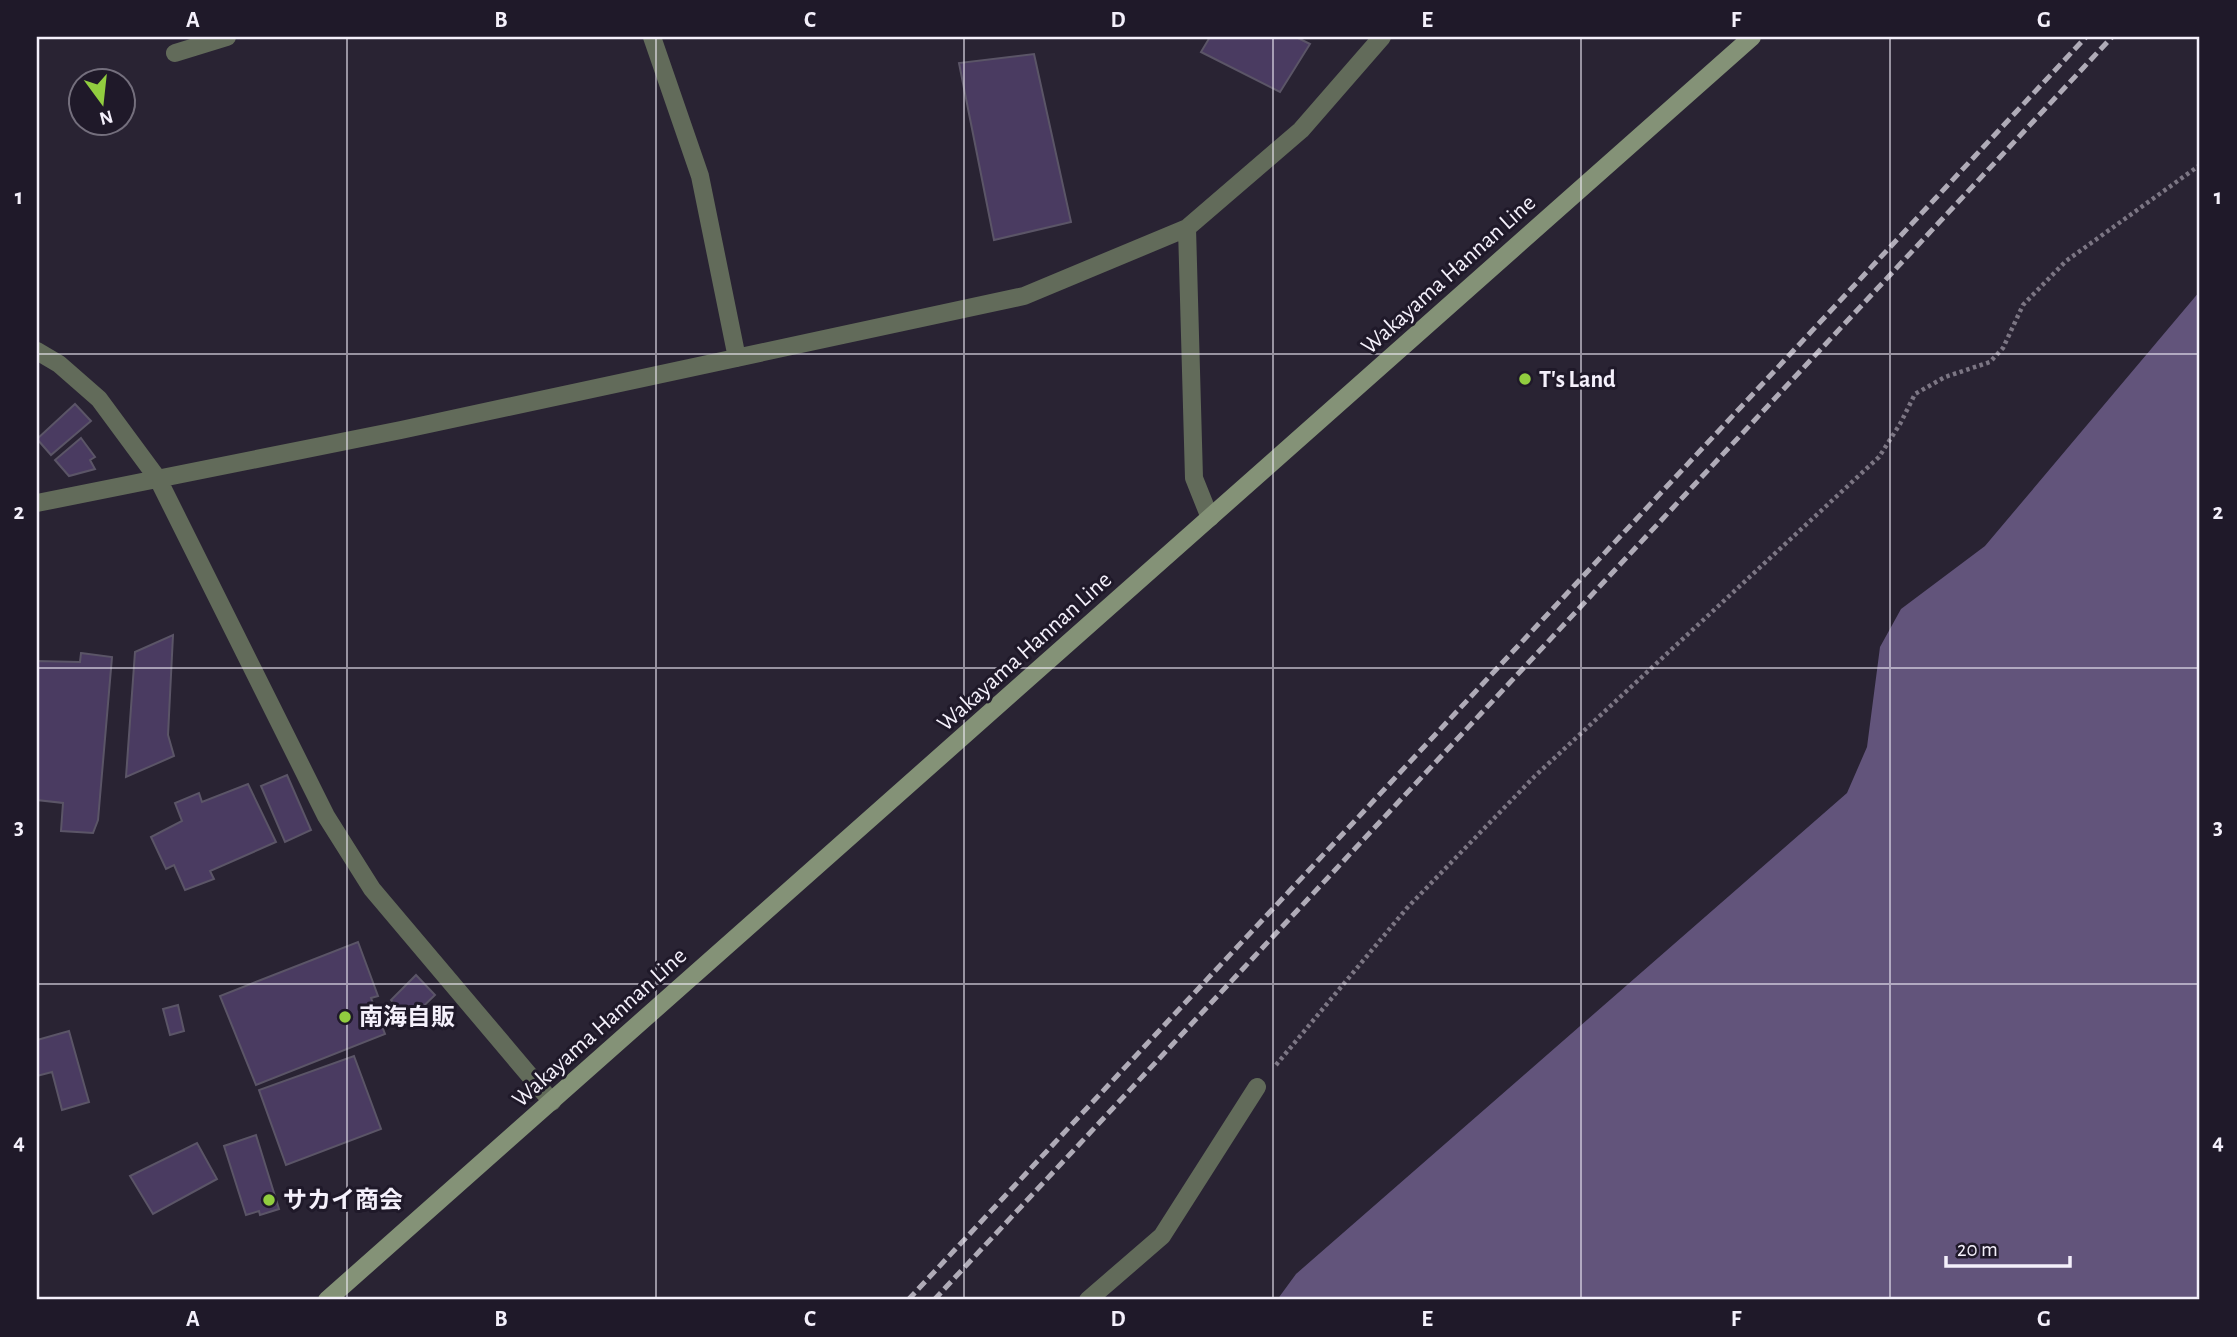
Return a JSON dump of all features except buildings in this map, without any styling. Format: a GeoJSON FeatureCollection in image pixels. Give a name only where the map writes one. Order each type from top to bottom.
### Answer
{"type":"FeatureCollection","features":[{"type":"Feature","properties":{"kind":"main road","name":"Wakayama Hannan Line"},"geometry":{"type":"LineString","coordinates":[[327,1300],[1752,37]]}},
{"type":"Feature","properties":{"kind":"street"},"geometry":{"type":"LineString","coordinates":[[175,53],[227,37]]}},
{"type":"Feature","properties":{"kind":"street"},"geometry":{"type":"LineString","coordinates":[[652,37],[700,176],[737,358]]}},
{"type":"Feature","properties":{"kind":"street"},"geometry":{"type":"LineString","coordinates":[[37,503],[401,430],[1024,296],[1187,228],[1301,130],[1382,37]]}},
{"type":"Feature","properties":{"kind":"street"},"geometry":{"type":"LineString","coordinates":[[1187,228],[1194,478],[1210,518]]}},
{"type":"Feature","properties":{"kind":"street"},"geometry":{"type":"LineString","coordinates":[[37,351],[59,364],[99,399],[158,479],[326,816],[372,889],[552,1102]]}},
{"type":"Feature","properties":{"kind":"street"},"geometry":{"type":"LineString","coordinates":[[1088,1300],[1162,1236],[1258,1087]]}},
{"type":"Feature","properties":{"kind":"path"},"geometry":{"type":"LineString","coordinates":[[1258,1087],[1407,908],[1535,776],[1879,457],[1915,394],[1945,377],[1990,362],[2003,348],[2023,305],[2066,261],[2200,165]]}},
{"type":"Feature","properties":{"kind":"shaded area"},"geometry":{"type":"Polygon","coordinates":[[[2200,291],[2200,1300],[1277,1300],[1296,1274],[1847,793],[1867,747],[1880,647],[1901,609],[1985,546],[2200,291]]]}},
{"type":"Feature","properties":{"kind":"railway"},"geometry":{"type":"LineString","coordinates":[[908,1300],[2086,37]]}},
{"type":"Feature","properties":{"kind":"railway"},"geometry":{"type":"LineString","coordinates":[[934,1300],[2112,37]]}},
{"type":"Feature","properties":{"kind":"place","name":"T's Land"},"geometry":{"type":"Point","coordinates":[1525,379]}},
{"type":"Feature","properties":{"kind":"place","name":"南海自販"},"geometry":{"type":"Point","coordinates":[345,1017]}},
{"type":"Feature","properties":{"kind":"place","name":"サカイ商会"},"geometry":{"type":"Point","coordinates":[269,1200]}}]}
